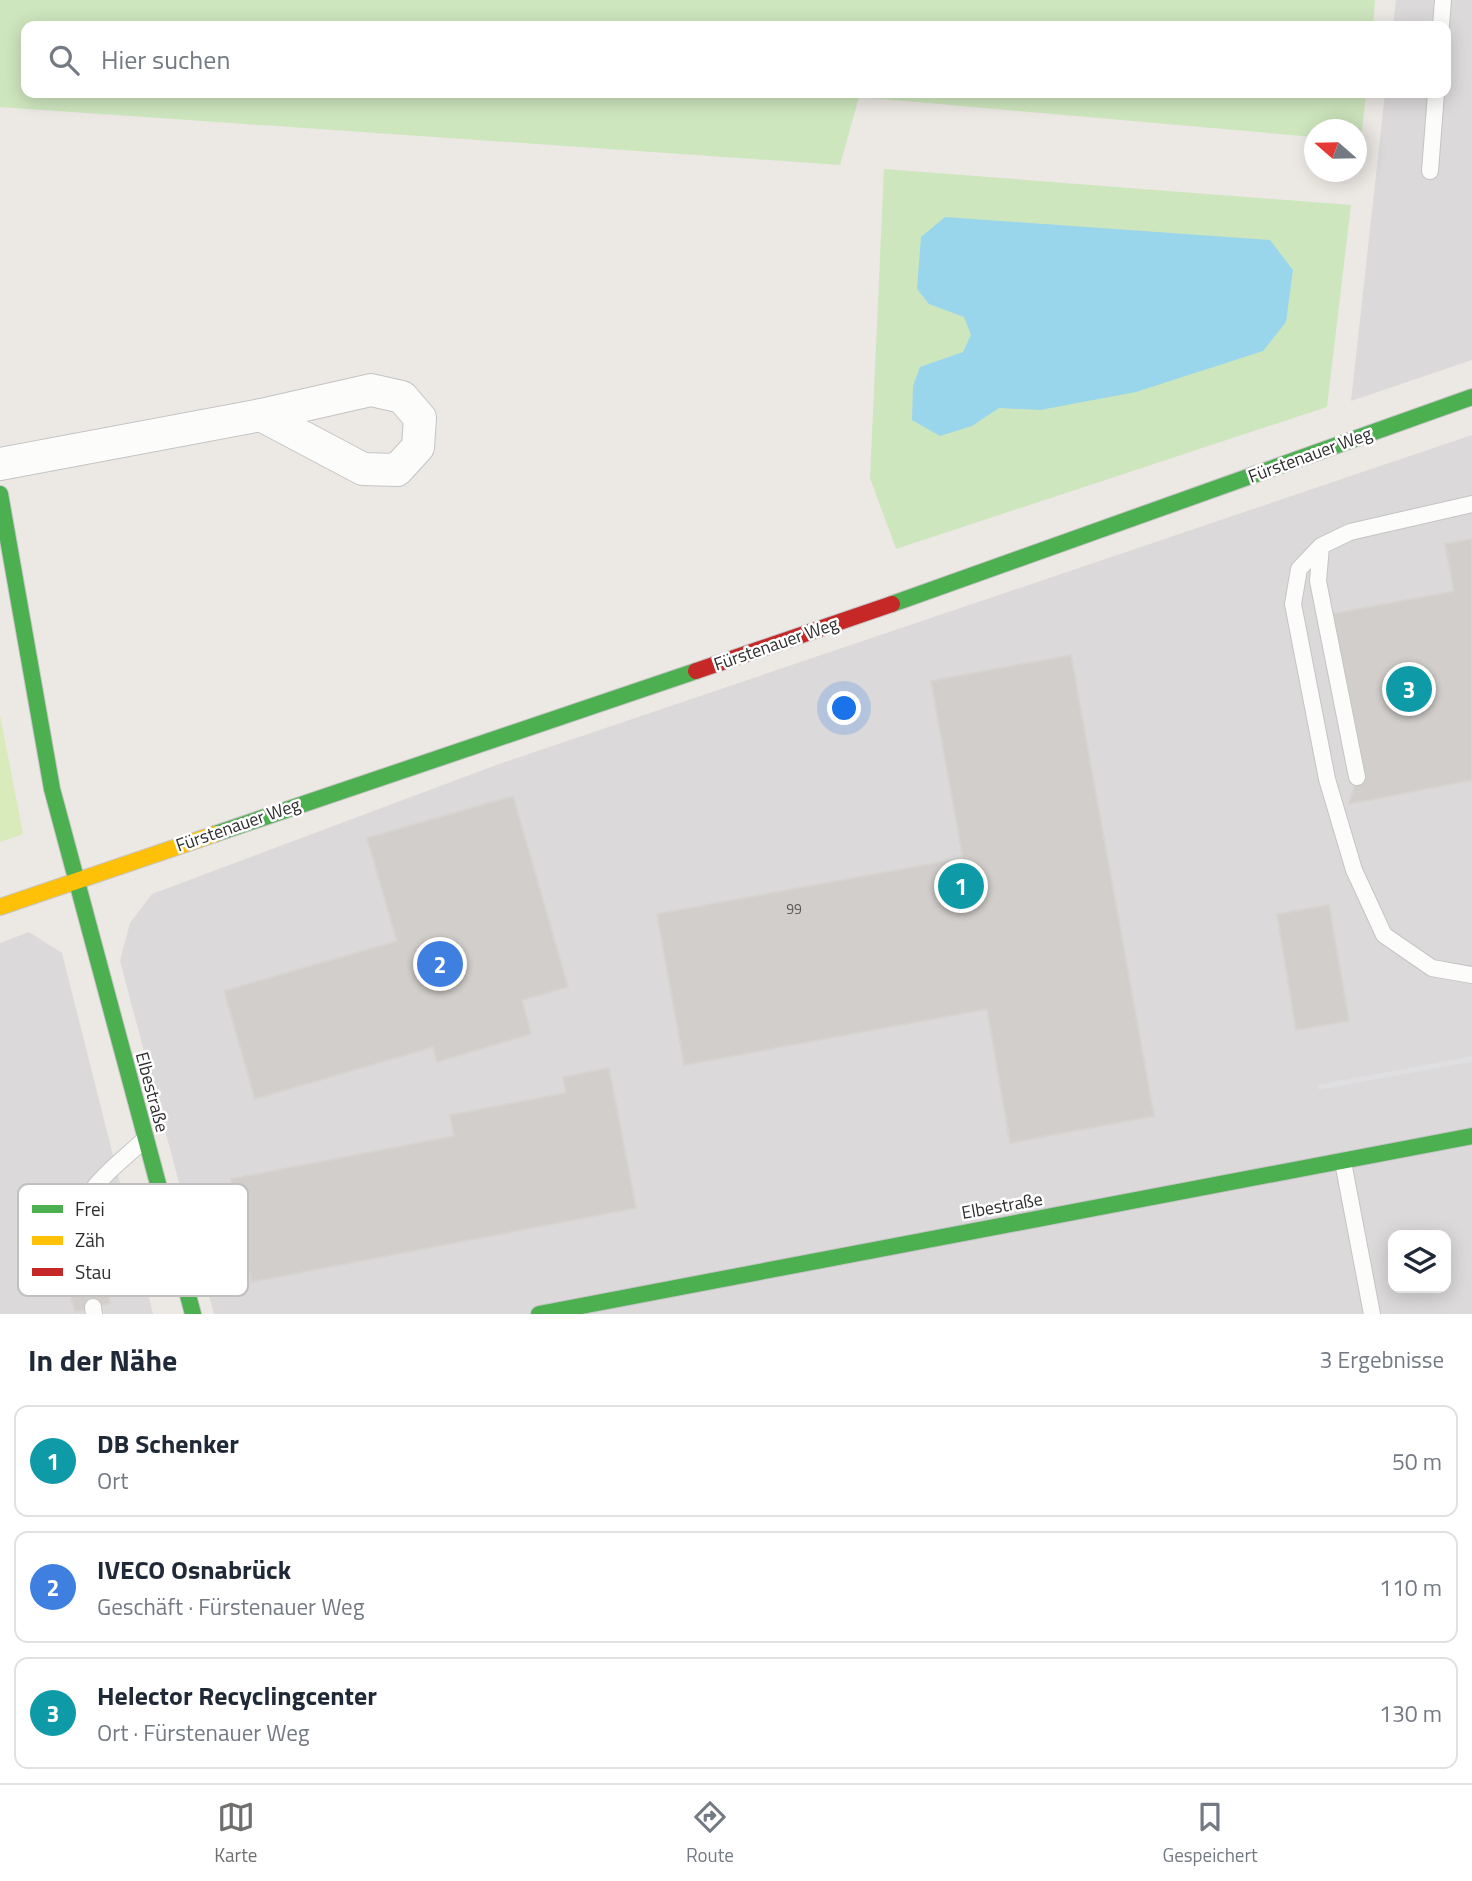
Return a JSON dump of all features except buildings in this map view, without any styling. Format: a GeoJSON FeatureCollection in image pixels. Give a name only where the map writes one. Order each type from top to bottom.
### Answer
{"type":"FeatureCollection","features":[{"type":"Feature","properties":{"kind":"street","name":"Fürstenauer Weg"},"geometry":{"type":"LineString","coordinates":[[0,907],[887,606],[1472,397]]}},
{"type":"Feature","properties":{"kind":"street"},"geometry":{"type":"LineString","coordinates":[[0,464],[261,415]]}},
{"type":"Feature","properties":{"kind":"street"},"geometry":{"type":"LineString","coordinates":[[0,494],[52,789],[76,880]]}},
{"type":"Feature","properties":{"kind":"street","name":"Elbestraße"},"geometry":{"type":"LineString","coordinates":[[76,880],[156,1184]]}},
{"type":"Feature","properties":{"kind":"street","name":"Elbestraße"},"geometry":{"type":"LineString","coordinates":[[539,1314],[1472,1136]]}},
{"type":"Feature","properties":{"kind":"street","name":"Elbestraße"},"geometry":{"type":"LineString","coordinates":[[188,1296],[193,1314]]}},
{"type":"Feature","properties":{"kind":"lane"},"geometry":{"type":"LineString","coordinates":[[1441,21],[1443,0]]}},
{"type":"Feature","properties":{"kind":"lane"},"geometry":{"type":"LineString","coordinates":[[1430,171],[1436,98]]}},
{"type":"Feature","properties":{"kind":"lane"},"geometry":{"type":"LineString","coordinates":[[1472,504],[1350,532],[1321,546],[1299,569],[1293,604],[1326,779],[1354,870],[1384,935],[1432,968],[1472,975]]}},
{"type":"Feature","properties":{"kind":"lane"},"geometry":{"type":"LineString","coordinates":[[1321,546],[1318,581],[1357,777]]}},
{"type":"Feature","properties":{"kind":"lane"},"geometry":{"type":"LineString","coordinates":[[96,1184],[144,1140]]}},
{"type":"Feature","properties":{"kind":"lane"},"geometry":{"type":"LineString","coordinates":[[1343,1162],[1372,1314]]}},
{"type":"Feature","properties":{"kind":"shaded area"},"geometry":{"type":"Polygon","coordinates":[[[1396,0],[1472,0],[1472,360],[1351,401],[1384,98],[1451,98],[1451,21],[1394,21],[1396,0]]]}},
{"type":"Feature","properties":{"kind":"shaded area"},"geometry":{"type":"Polygon","coordinates":[[[1472,435],[1472,1314],[214,1314],[209,1296],[248,1296],[248,1184],[179,1184],[120,961],[130,923],[152,894],[499,764],[1472,435]]]}},
{"type":"Feature","properties":{"kind":"shaded area"},"geometry":{"type":"Polygon","coordinates":[[[29,932],[62,953],[120,1184],[18,1184],[18,1296],[148,1296],[153,1314],[0,1314],[0,943],[29,932]]]}},
{"type":"Feature","properties":{"kind":"green space"},"geometry":{"type":"Polygon","coordinates":[[[0,0],[1375,0],[1373,21],[21,21],[21,98],[859,98],[840,165],[0,107],[0,0]]]}},
{"type":"Feature","properties":{"kind":"green space"},"geometry":{"type":"Polygon","coordinates":[[[870,98],[1365,98],[1363,119],[1304,119],[1304,136],[870,98]]]}},
{"type":"Feature","properties":{"kind":"green space"},"geometry":{"type":"Polygon","coordinates":[[[884,169],[1351,205],[1327,407],[896,549],[870,478],[884,169]]]}},
{"type":"Feature","properties":{"kind":"green space"},"geometry":{"type":"Polygon","coordinates":[[[0,715],[23,834],[0,842],[0,715]]]}},
{"type":"Feature","properties":{"kind":"water"},"geometry":{"type":"Polygon","coordinates":[[[945,217],[1270,240],[1293,270],[1286,322],[1263,351],[1136,392],[1040,410],[999,408],[972,426],[940,436],[912,420],[913,386],[920,367],[963,352],[971,335],[964,317],[929,304],[917,289],[921,237],[945,217]]]}},
{"type":"Feature","properties":{"kind":"railway"},"geometry":{"type":"LineString","coordinates":[[1320,1087],[1472,1059]]}},
{"type":"Feature","properties":{"kind":"traffic: fast"},"geometry":{"type":"LineString","coordinates":[[892,604],[1472,397]]}},
{"type":"Feature","properties":{"kind":"traffic: fast"},"geometry":{"type":"LineString","coordinates":[[0,494],[52,789],[158,1184]]}},
{"type":"Feature","properties":{"kind":"traffic: fast"},"geometry":{"type":"LineString","coordinates":[[215,834],[696,671]]}},
{"type":"Feature","properties":{"kind":"traffic: fast"},"geometry":{"type":"LineString","coordinates":[[539,1314],[1472,1136]]}},
{"type":"Feature","properties":{"kind":"traffic: fast"},"geometry":{"type":"LineString","coordinates":[[188,1296],[193,1314]]}},
{"type":"Feature","properties":{"kind":"traffic: slow"},"geometry":{"type":"LineString","coordinates":[[0,907],[215,834]]}},
{"type":"Feature","properties":{"kind":"traffic: jam"},"geometry":{"type":"LineString","coordinates":[[696,671],[892,604]]}},
{"type":"Feature","properties":{"kind":"place","name":"Helector Recyclingcenter"},"geometry":{"type":"Point","coordinates":[1409,689]}},
{"type":"Feature","properties":{"kind":"place","name":"DB Schenker"},"geometry":{"type":"Point","coordinates":[961,886]}},
{"type":"Feature","properties":{"kind":"place","name":"IVECO Osnabrück"},"geometry":{"type":"Point","coordinates":[440,964]}}]}
